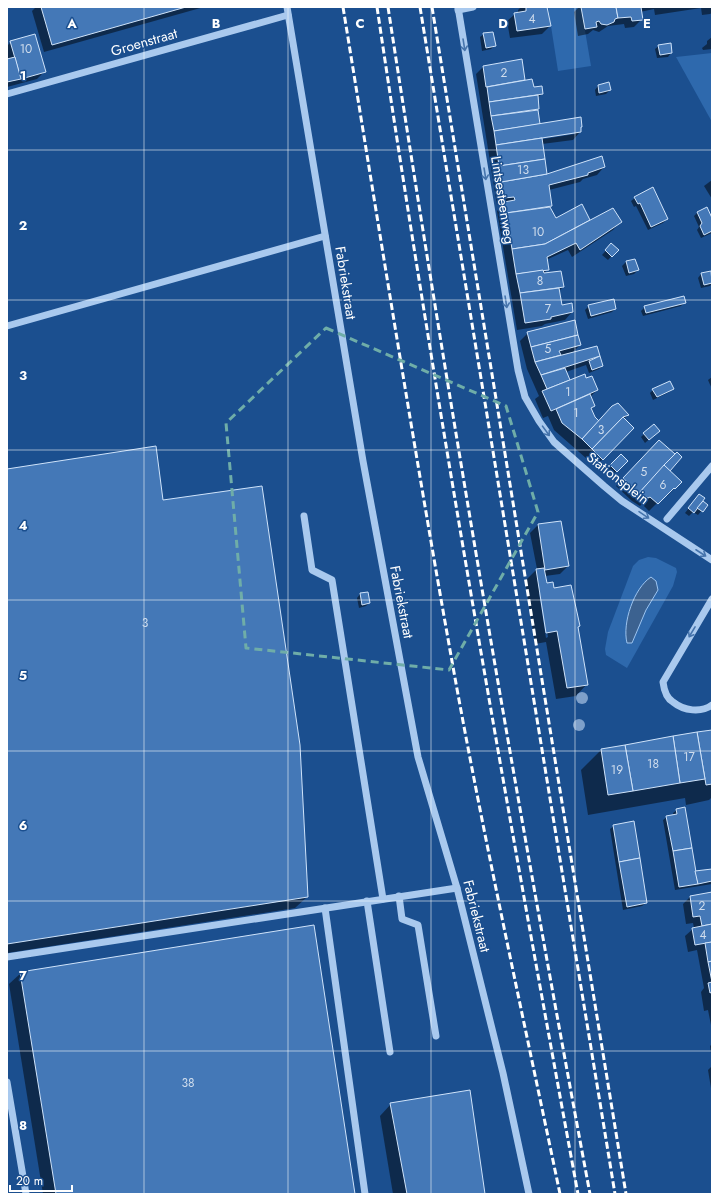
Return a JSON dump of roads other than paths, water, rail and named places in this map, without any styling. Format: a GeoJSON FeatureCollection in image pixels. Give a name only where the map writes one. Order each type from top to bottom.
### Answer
{"type":"FeatureCollection","features":[{"type":"Feature","properties":{"kind":"street","name":"Fabriekstraat"},"geometry":{"type":"LineString","coordinates":[[287,7],[363,461],[418,757],[457,888],[503,1073],[529,1194]]}},
{"type":"Feature","properties":{"kind":"street"},"geometry":{"type":"LineString","coordinates":[[458,8],[474,7]]}},
{"type":"Feature","properties":{"kind":"street","name":"Lintsesteenweg"},"geometry":{"type":"LineString","coordinates":[[458,8],[518,370],[525,397]]}},
{"type":"Feature","properties":{"kind":"street","name":"Groenstraat"},"geometry":{"type":"LineString","coordinates":[[7,94],[288,15]]}},
{"type":"Feature","properties":{"kind":"street"},"geometry":{"type":"LineString","coordinates":[[7,326],[325,236]]}},
{"type":"Feature","properties":{"kind":"street","name":"Stationsplein"},"geometry":{"type":"LineString","coordinates":[[525,397],[539,421],[554,442],[604,486],[640,513],[712,560]]}},
{"type":"Feature","properties":{"kind":"street"},"geometry":{"type":"LineString","coordinates":[[667,519],[712,466]]}},
{"type":"Feature","properties":{"kind":"street"},"geometry":{"type":"LineString","coordinates":[[304,516],[312,570],[332,580],[382,899]]}},
{"type":"Feature","properties":{"kind":"street"},"geometry":{"type":"LineString","coordinates":[[712,599],[663,682],[665,693],[672,702],[688,710],[706,709],[712,705]]}},
{"type":"Feature","properties":{"kind":"street"},"geometry":{"type":"LineString","coordinates":[[7,958],[457,888]]}},
{"type":"Feature","properties":{"kind":"street"},"geometry":{"type":"LineString","coordinates":[[399,896],[402,918],[418,925],[436,1036]]}},
{"type":"Feature","properties":{"kind":"street"},"geometry":{"type":"LineString","coordinates":[[366,901],[390,1052]]}},
{"type":"Feature","properties":{"kind":"street"},"geometry":{"type":"LineString","coordinates":[[325,908],[365,1194]]}},
{"type":"Feature","properties":{"kind":"street"},"geometry":{"type":"LineString","coordinates":[[7,1082],[26,1194]]}},
{"type":"Feature","properties":{"kind":"railway"},"geometry":{"type":"LineString","coordinates":[[343,7],[457,689],[494,879],[560,1194]]}},
{"type":"Feature","properties":{"kind":"railway"},"geometry":{"type":"LineString","coordinates":[[377,7],[423,304],[472,601],[578,1194]]}},
{"type":"Feature","properties":{"kind":"railway"},"geometry":{"type":"LineString","coordinates":[[388,7],[484,601],[590,1194]]}},
{"type":"Feature","properties":{"kind":"railway"},"geometry":{"type":"LineString","coordinates":[[420,7],[615,1194]]}},
{"type":"Feature","properties":{"kind":"railway"},"geometry":{"type":"LineString","coordinates":[[432,7],[626,1194]]}}]}
